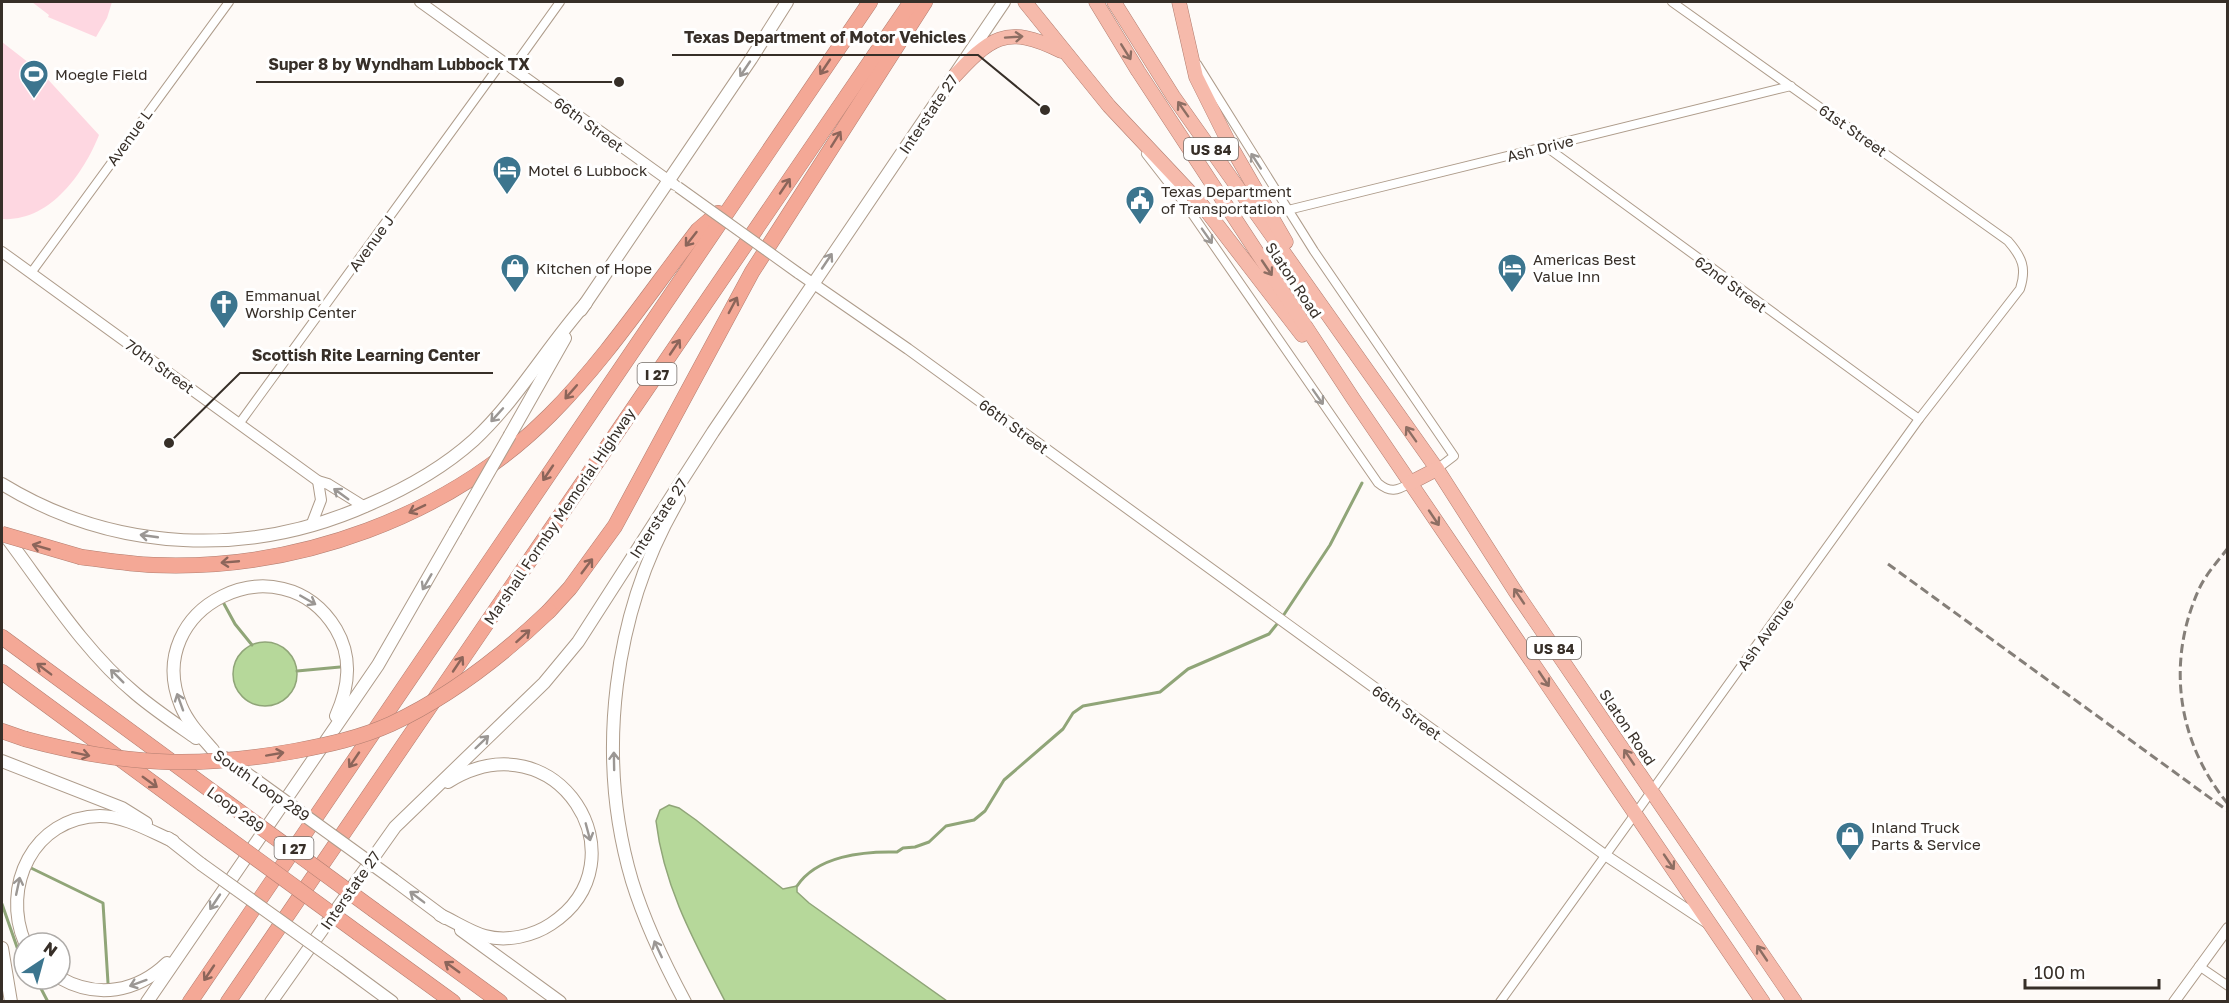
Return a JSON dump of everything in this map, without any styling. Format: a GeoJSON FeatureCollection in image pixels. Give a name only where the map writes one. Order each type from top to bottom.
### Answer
{"type":"FeatureCollection","features":[{"type":"Feature","properties":{"kind":"highway","name":"I 27"},"geometry":{"type":"LineString","coordinates":[[190,1002],[870,2]]}},
{"type":"Feature","properties":{"kind":"highway","name":"Marshall Formby Memorial Highway"},"geometry":{"type":"LineString","coordinates":[[228,1002],[911,2]]}},
{"type":"Feature","properties":{"kind":"highway"},"geometry":{"type":"LineString","coordinates":[[2,731],[25,740],[84,755],[162,763],[223,762],[338,743],[390,724],[450,691],[506,651],[570,588],[615,526],[752,272],[925,2]]}},
{"type":"Feature","properties":{"kind":"highway"},"geometry":{"type":"LineString","coordinates":[[1025,2],[1109,106],[1202,205],[1354,400]]}},
{"type":"Feature","properties":{"kind":"highway","name":"Slaton Road"},"geometry":{"type":"LineString","coordinates":[[1096,2],[1150,90],[1354,400],[1763,1002]]}},
{"type":"Feature","properties":{"kind":"highway","name":"Slaton Road"},"geometry":{"type":"LineString","coordinates":[[1114,2],[1173,96],[1437,469],[1795,1002]]}},
{"type":"Feature","properties":{"kind":"highway"},"geometry":{"type":"LineString","coordinates":[[1179,2],[1196,77],[1314,294]]}},
{"type":"Feature","properties":{"kind":"highway"},"geometry":{"type":"LineString","coordinates":[[951,80],[977,52],[999,39],[1024,36],[1037,39],[1066,53]]}},
{"type":"Feature","properties":{"kind":"highway"},"geometry":{"type":"LineString","coordinates":[[2,532],[81,557],[153,565],[253,560],[297,552],[378,526],[469,482],[551,414],[583,378],[698,230],[734,199]]}},
{"type":"Feature","properties":{"kind":"highway"},"geometry":{"type":"LineString","coordinates":[[1410,483],[1437,469]]}},
{"type":"Feature","properties":{"kind":"highway","name":"Loop 289"},"geometry":{"type":"LineString","coordinates":[[2,637],[500,1002]]}},
{"type":"Feature","properties":{"kind":"highway","name":"Loop 289"},"geometry":{"type":"LineString","coordinates":[[2,672],[453,1002]]}},
{"type":"Feature","properties":{"kind":"main road"},"geometry":{"type":"LineString","coordinates":[[2,484],[67,516],[141,536],[216,542],[260,538],[311,526],[365,507],[448,461],[473,440],[512,398],[586,303],[673,184],[787,2]]}},
{"type":"Feature","properties":{"kind":"main road","name":"Interstate 27"},"geometry":{"type":"LineString","coordinates":[[272,1002],[395,827],[562,663],[812,283],[1004,2]]}},
{"type":"Feature","properties":{"kind":"main road"},"geometry":{"type":"LineString","coordinates":[[147,1002],[378,665],[586,303]]}},
{"type":"Feature","properties":{"kind":"main road"},"geometry":{"type":"LineString","coordinates":[[685,1002],[652,938],[625,852],[613,764],[617,693],[625,641],[635,603],[660,536],[760,362]]}},
{"type":"Feature","properties":{"kind":"main road","name":"South Loop 289"},"geometry":{"type":"LineString","coordinates":[[2,532],[85,642],[135,694],[560,1002]]}},
{"type":"Feature","properties":{"kind":"main road"},"geometry":{"type":"LineString","coordinates":[[213,750],[186,717],[176,693],[174,669],[179,644],[197,614],[217,598],[245,587],[274,587],[288,590],[316,605],[338,632],[347,658],[345,691],[336,716],[312,760]]}},
{"type":"Feature","properties":{"kind":"main road"},"geometry":{"type":"LineString","coordinates":[[2,761],[122,808],[173,841],[201,864],[392,1002]]}},
{"type":"Feature","properties":{"kind":"main road"},"geometry":{"type":"LineString","coordinates":[[395,827],[449,781],[489,765],[516,764],[533,769],[565,788],[576,801],[591,839],[590,867],[578,897],[558,920],[528,935],[499,938],[484,936],[440,915]]}},
{"type":"Feature","properties":{"kind":"main road"},"geometry":{"type":"LineString","coordinates":[[21,931],[16,918],[18,881],[32,853],[56,830],[80,819],[112,817],[173,841]]}},
{"type":"Feature","properties":{"kind":"main road"},"geometry":{"type":"LineString","coordinates":[[2,948],[11,1002]]}},
{"type":"Feature","properties":{"kind":"main road"},"geometry":{"type":"LineString","coordinates":[[72,983],[91,990],[119,989],[153,976],[183,948]]}},
{"type":"Feature","properties":{"kind":"main road"},"geometry":{"type":"LineString","coordinates":[[371,987],[387,1002]]}},
{"type":"Feature","properties":{"kind":"street","name":"Avenue L"},"geometry":{"type":"LineString","coordinates":[[30,273],[228,2]]}},
{"type":"Feature","properties":{"kind":"street","name":"66th Street"},"geometry":{"type":"LineString","coordinates":[[420,2],[812,283],[908,349],[1605,855],[1711,925]]}},
{"type":"Feature","properties":{"kind":"street"},"geometry":{"type":"LineString","coordinates":[[512,69],[560,2]]}},
{"type":"Feature","properties":{"kind":"street","name":"61st Street"},"geometry":{"type":"LineString","coordinates":[[1672,2],[2008,241],[2019,254],[2024,266]]}},
{"type":"Feature","properties":{"kind":"street"},"geometry":{"type":"LineString","coordinates":[[1190,50],[1288,210],[1454,456],[1437,469]]}},
{"type":"Feature","properties":{"kind":"street","name":"Avenue J"},"geometry":{"type":"LineString","coordinates":[[239,424],[502,62]]}},
{"type":"Feature","properties":{"kind":"street","name":"Ash Drive"},"geometry":{"type":"LineString","coordinates":[[1288,210],[1313,206],[1791,86]]}},
{"type":"Feature","properties":{"kind":"street"},"geometry":{"type":"LineString","coordinates":[[1109,106],[1188,208],[1378,483],[1386,489],[1396,491],[1410,483]]}},
{"type":"Feature","properties":{"kind":"street","name":"62nd Street"},"geometry":{"type":"LineString","coordinates":[[1545,146],[1919,419]]}},
{"type":"Feature","properties":{"kind":"street","name":"70th Street"},"geometry":{"type":"LineString","coordinates":[[2,252],[318,481],[328,484],[365,507]]}},
{"type":"Feature","properties":{"kind":"street","name":"Ash Avenue"},"geometry":{"type":"LineString","coordinates":[[1500,1002],[1919,419],[2020,290],[2024,266]]}},
{"type":"Feature","properties":{"kind":"street"},"geometry":{"type":"LineString","coordinates":[[311,526],[321,500],[318,481]]}},
{"type":"Feature","properties":{"kind":"street"},"geometry":{"type":"LineString","coordinates":[[2174,1002],[2228,928]]}},
{"type":"Feature","properties":{"kind":"street"},"geometry":{"type":"LineString","coordinates":[[2199,966],[2228,986]]}},
{"type":"Feature","properties":{"kind":"shaded area"},"geometry":{"type":"Polygon","coordinates":[[[32,2],[112,2],[107,18],[96,37],[48,17],[49,15],[32,2]]]}},
{"type":"Feature","properties":{"kind":"shaded area","name":"Moegle Field"},"geometry":{"type":"Polygon","coordinates":[[[2,42],[29,63],[31,61],[99,135],[84,165],[62,193],[35,213],[19,218],[2,219],[2,42]]]}},
{"type":"Feature","properties":{"kind":"shaded area"},"geometry":{"type":"Polygon","coordinates":[[[265,642],[283,647],[288,651],[292,656],[297,674],[292,692],[288,697],[283,701],[265,706],[247,701],[242,697],[238,692],[233,674],[238,656],[242,651],[247,647],[265,642]]]}},
{"type":"Feature","properties":{"kind":"shaded area"},"geometry":{"type":"Polygon","coordinates":[[[669,805],[679,808],[696,820],[783,889],[797,886],[797,892],[809,903],[947,1001],[725,1001],[682,914],[666,869],[656,821],[660,810],[669,805]]]}},
{"type":"Feature","properties":{"kind":"waterway"},"geometry":{"type":"LineString","coordinates":[[1283,616],[1330,545],[1362,483]]}},
{"type":"Feature","properties":{"kind":"waterway"},"geometry":{"type":"LineString","coordinates":[[223,602],[235,624],[252,645]]}},
{"type":"Feature","properties":{"kind":"waterway"},"geometry":{"type":"LineString","coordinates":[[797,886],[816,868],[828,862],[856,854],[897,852],[903,848],[915,847],[929,842],[946,826],[974,820],[985,811],[1004,780],[1063,729],[1073,713],[1083,706],[1160,692],[1188,669],[1269,634],[1277,624]]}},
{"type":"Feature","properties":{"kind":"waterway"},"geometry":{"type":"LineString","coordinates":[[297,671],[340,667]]}},
{"type":"Feature","properties":{"kind":"waterway"},"geometry":{"type":"LineString","coordinates":[[31,868],[103,903],[108,983]]}},
{"type":"Feature","properties":{"kind":"waterway"},"geometry":{"type":"LineString","coordinates":[[2,904],[12,933]]}},
{"type":"Feature","properties":{"kind":"waterway"},"geometry":{"type":"LineString","coordinates":[[42,991],[48,1002]]}},
{"type":"Feature","properties":{"kind":"railway"},"geometry":{"type":"LineString","coordinates":[[2228,548],[2199,589],[2182,645],[2180,673],[2182,701],[2197,755],[2228,804]]}},
{"type":"Feature","properties":{"kind":"railway"},"geometry":{"type":"LineString","coordinates":[[1888,564],[2228,811]]}},
{"type":"Feature","properties":{"kind":"place","name":"Super 8 by Wyndham Lubbock TX"},"geometry":{"type":"Point","coordinates":[619,82]}},
{"type":"Feature","properties":{"kind":"place","name":"Moegle Field"},"geometry":{"type":"Point","coordinates":[34,100]}},
{"type":"Feature","properties":{"kind":"place","name":"Texas Department of Motor Vehicles"},"geometry":{"type":"Point","coordinates":[1045,110]}},
{"type":"Feature","properties":{"kind":"place","name":"Motel 6 Lubbock"},"geometry":{"type":"Point","coordinates":[507,196]}},
{"type":"Feature","properties":{"kind":"place","name":"Texas Department of Transportation"},"geometry":{"type":"Point","coordinates":[1140,226]}},
{"type":"Feature","properties":{"kind":"place","name":"Kitchen of Hope"},"geometry":{"type":"Point","coordinates":[515,294]}},
{"type":"Feature","properties":{"kind":"place","name":"Americas Best Value Inn"},"geometry":{"type":"Point","coordinates":[1512,294]}},
{"type":"Feature","properties":{"kind":"place","name":"Emmanual Worship Center"},"geometry":{"type":"Point","coordinates":[224,330]}},
{"type":"Feature","properties":{"kind":"place","name":"Scottish Rite Learning Center"},"geometry":{"type":"Point","coordinates":[169,443]}},
{"type":"Feature","properties":{"kind":"place","name":"Inland Truck Parts & Service"},"geometry":{"type":"Point","coordinates":[1850,862]}}]}
